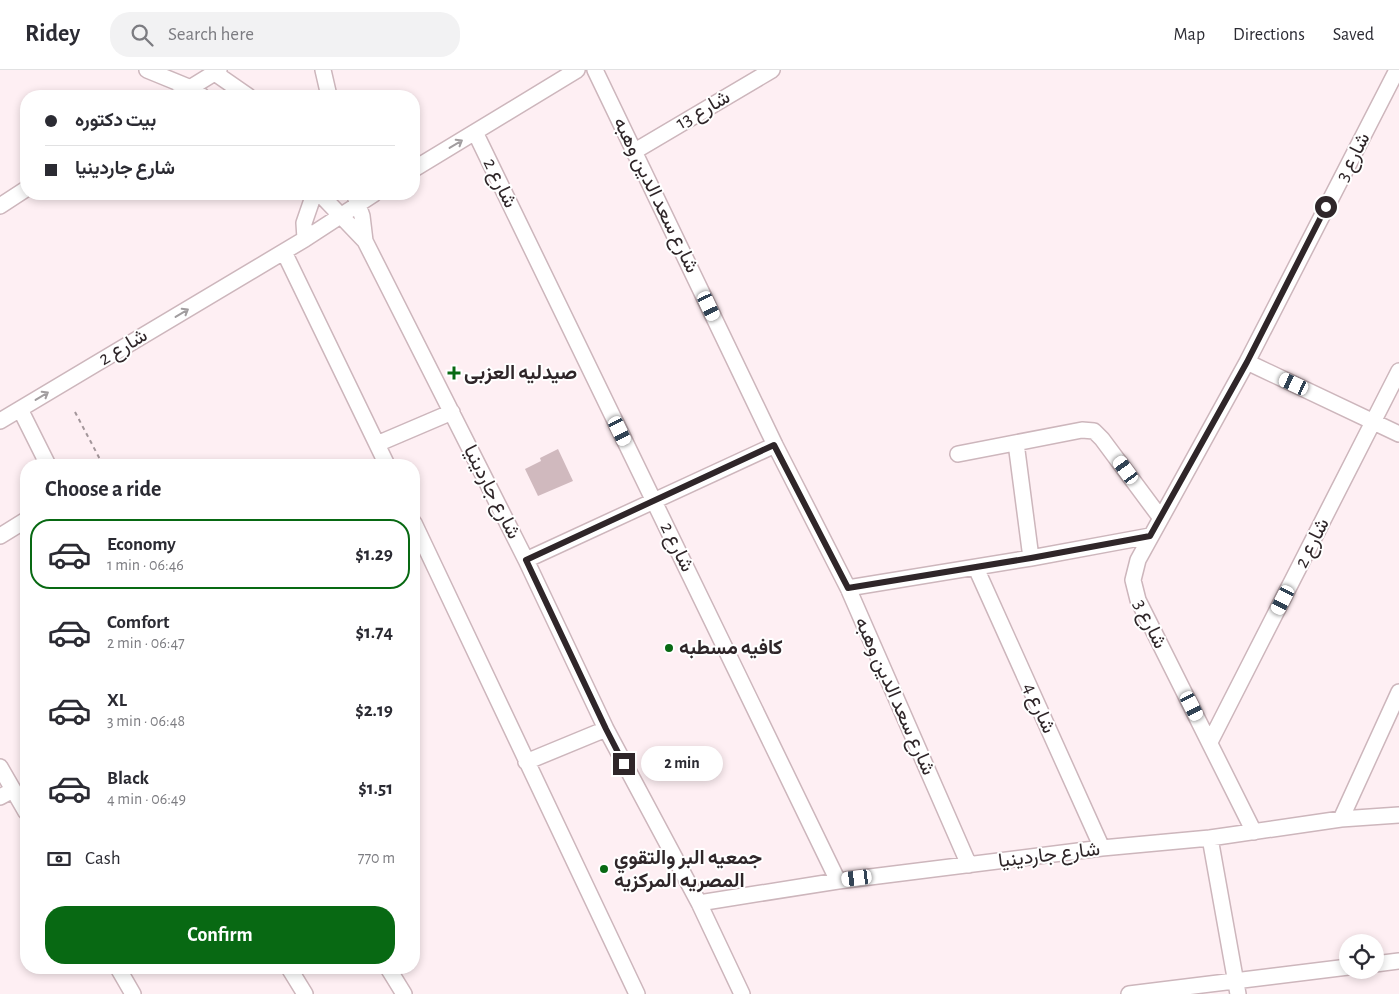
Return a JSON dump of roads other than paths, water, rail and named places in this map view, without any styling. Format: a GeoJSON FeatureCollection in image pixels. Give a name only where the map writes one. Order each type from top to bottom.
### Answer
{"type":"FeatureCollection","features":[{"type":"Feature","properties":{"kind":"street"},"geometry":{"type":"LineString","coordinates":[[147,70],[192,90]]}},
{"type":"Feature","properties":{"kind":"street"},"geometry":{"type":"LineString","coordinates":[[323,70],[328,90]]}},
{"type":"Feature","properties":{"kind":"street","name":"شارع 2"},"geometry":{"type":"LineString","coordinates":[[420,161],[475,132],[577,70]]}},
{"type":"Feature","properties":{"kind":"street","name":"شارع سعد الدين وهبه"},"geometry":{"type":"LineString","coordinates":[[595,70],[774,445],[848,588],[969,865]]}},
{"type":"Feature","properties":{"kind":"street","name":"شارع 13"},"geometry":{"type":"LineString","coordinates":[[635,151],[772,70]]}},
{"type":"Feature","properties":{"kind":"street","name":"شارع 3"},"geometry":{"type":"LineString","coordinates":[[1254,832],[1134,590],[1134,570],[1160,517],[1247,362],[1398,70]]}},
{"type":"Feature","properties":{"kind":"street"},"geometry":{"type":"LineString","coordinates":[[198,90],[217,71],[241,90]]}},
{"type":"Feature","properties":{"kind":"street","name":"شارع 2"},"geometry":{"type":"LineString","coordinates":[[475,132],[838,881]]}},
{"type":"Feature","properties":{"kind":"street"},"geometry":{"type":"LineString","coordinates":[[0,206],[20,193]]}},
{"type":"Feature","properties":{"kind":"street"},"geometry":{"type":"LineString","coordinates":[[306,239],[304,223],[312,200]]}},
{"type":"Feature","properties":{"kind":"street","name":"شارع جاردينيا"},"geometry":{"type":"LineString","coordinates":[[326,200],[366,241],[526,560],[606,729],[699,903],[742,994]]}},
{"type":"Feature","properties":{"kind":"street","name":"شارع 2"},"geometry":{"type":"LineString","coordinates":[[0,421],[306,239],[341,215],[355,200]]}},
{"type":"Feature","properties":{"kind":"street","name":"شارع جاردينيا"},"geometry":{"type":"LineString","coordinates":[[356,200],[364,224],[366,241]]}},
{"type":"Feature","properties":{"kind":"street"},"geometry":{"type":"LineString","coordinates":[[284,252],[384,459]]}},
{"type":"Feature","properties":{"kind":"street"},"geometry":{"type":"LineString","coordinates":[[1247,362],[1399,434]]}},
{"type":"Feature","properties":{"kind":"street","name":"شارع 2"},"geometry":{"type":"LineString","coordinates":[[1210,742],[1399,371]]}},
{"type":"Feature","properties":{"kind":"street"},"geometry":{"type":"LineString","coordinates":[[20,409],[45,459]]}},
{"type":"Feature","properties":{"kind":"street"},"geometry":{"type":"LineString","coordinates":[[377,444],[452,412]]}},
{"type":"Feature","properties":{"kind":"street"},"geometry":{"type":"LineString","coordinates":[[958,454],[1082,430],[1094,431],[1160,517]]}},
{"type":"Feature","properties":{"kind":"street"},"geometry":{"type":"LineString","coordinates":[[1016,443],[1031,558]]}},
{"type":"Feature","properties":{"kind":"street"},"geometry":{"type":"LineString","coordinates":[[526,560],[774,445]]}},
{"type":"Feature","properties":{"kind":"street"},"geometry":{"type":"LineString","coordinates":[[0,536],[20,524]]}},
{"type":"Feature","properties":{"kind":"street"},"geometry":{"type":"LineString","coordinates":[[420,536],[637,994]]}},
{"type":"Feature","properties":{"kind":"street"},"geometry":{"type":"LineString","coordinates":[[848,588],[976,568],[1150,536]]}},
{"type":"Feature","properties":{"kind":"street","name":"شارع 4"},"geometry":{"type":"LineString","coordinates":[[976,568],[1102,848]]}},
{"type":"Feature","properties":{"kind":"street"},"geometry":{"type":"LineString","coordinates":[[1341,819],[1399,692]]}},
{"type":"Feature","properties":{"kind":"street"},"geometry":{"type":"LineString","coordinates":[[526,762],[606,729]]}},
{"type":"Feature","properties":{"kind":"street"},"geometry":{"type":"LineString","coordinates":[[0,768],[7,793],[20,806]]}},
{"type":"Feature","properties":{"kind":"street","name":"شارع جاردينيا"},"geometry":{"type":"LineString","coordinates":[[699,903],[838,881],[1102,848],[1210,838],[1341,819],[1399,815]]}},
{"type":"Feature","properties":{"kind":"street"},"geometry":{"type":"LineString","coordinates":[[1210,838],[1237,987]]}},
{"type":"Feature","properties":{"kind":"street"},"geometry":{"type":"LineString","coordinates":[[1384,963],[1399,961]]}},
{"type":"Feature","properties":{"kind":"street"},"geometry":{"type":"LineString","coordinates":[[1129,994],[1237,987],[1339,969]]}},
{"type":"Feature","properties":{"kind":"street"},"geometry":{"type":"LineString","coordinates":[[121,974],[133,994]]}},
{"type":"Feature","properties":{"kind":"street"},"geometry":{"type":"LineString","coordinates":[[293,974],[305,994]]}},
{"type":"Feature","properties":{"kind":"street"},"geometry":{"type":"LineString","coordinates":[[391,974],[401,993]]}},
{"type":"Feature","properties":{"kind":"place","name":"صيدليه العزبى"},"geometry":{"type":"Point","coordinates":[454,373]}},
{"type":"Feature","properties":{"kind":"place","name":"كافيه مسطبه"},"geometry":{"type":"Point","coordinates":[669,648]}},
{"type":"Feature","properties":{"kind":"place","name":"جمعيه البر والتقوي المصريه المركزيه"},"geometry":{"type":"Point","coordinates":[604,869]}}]}
